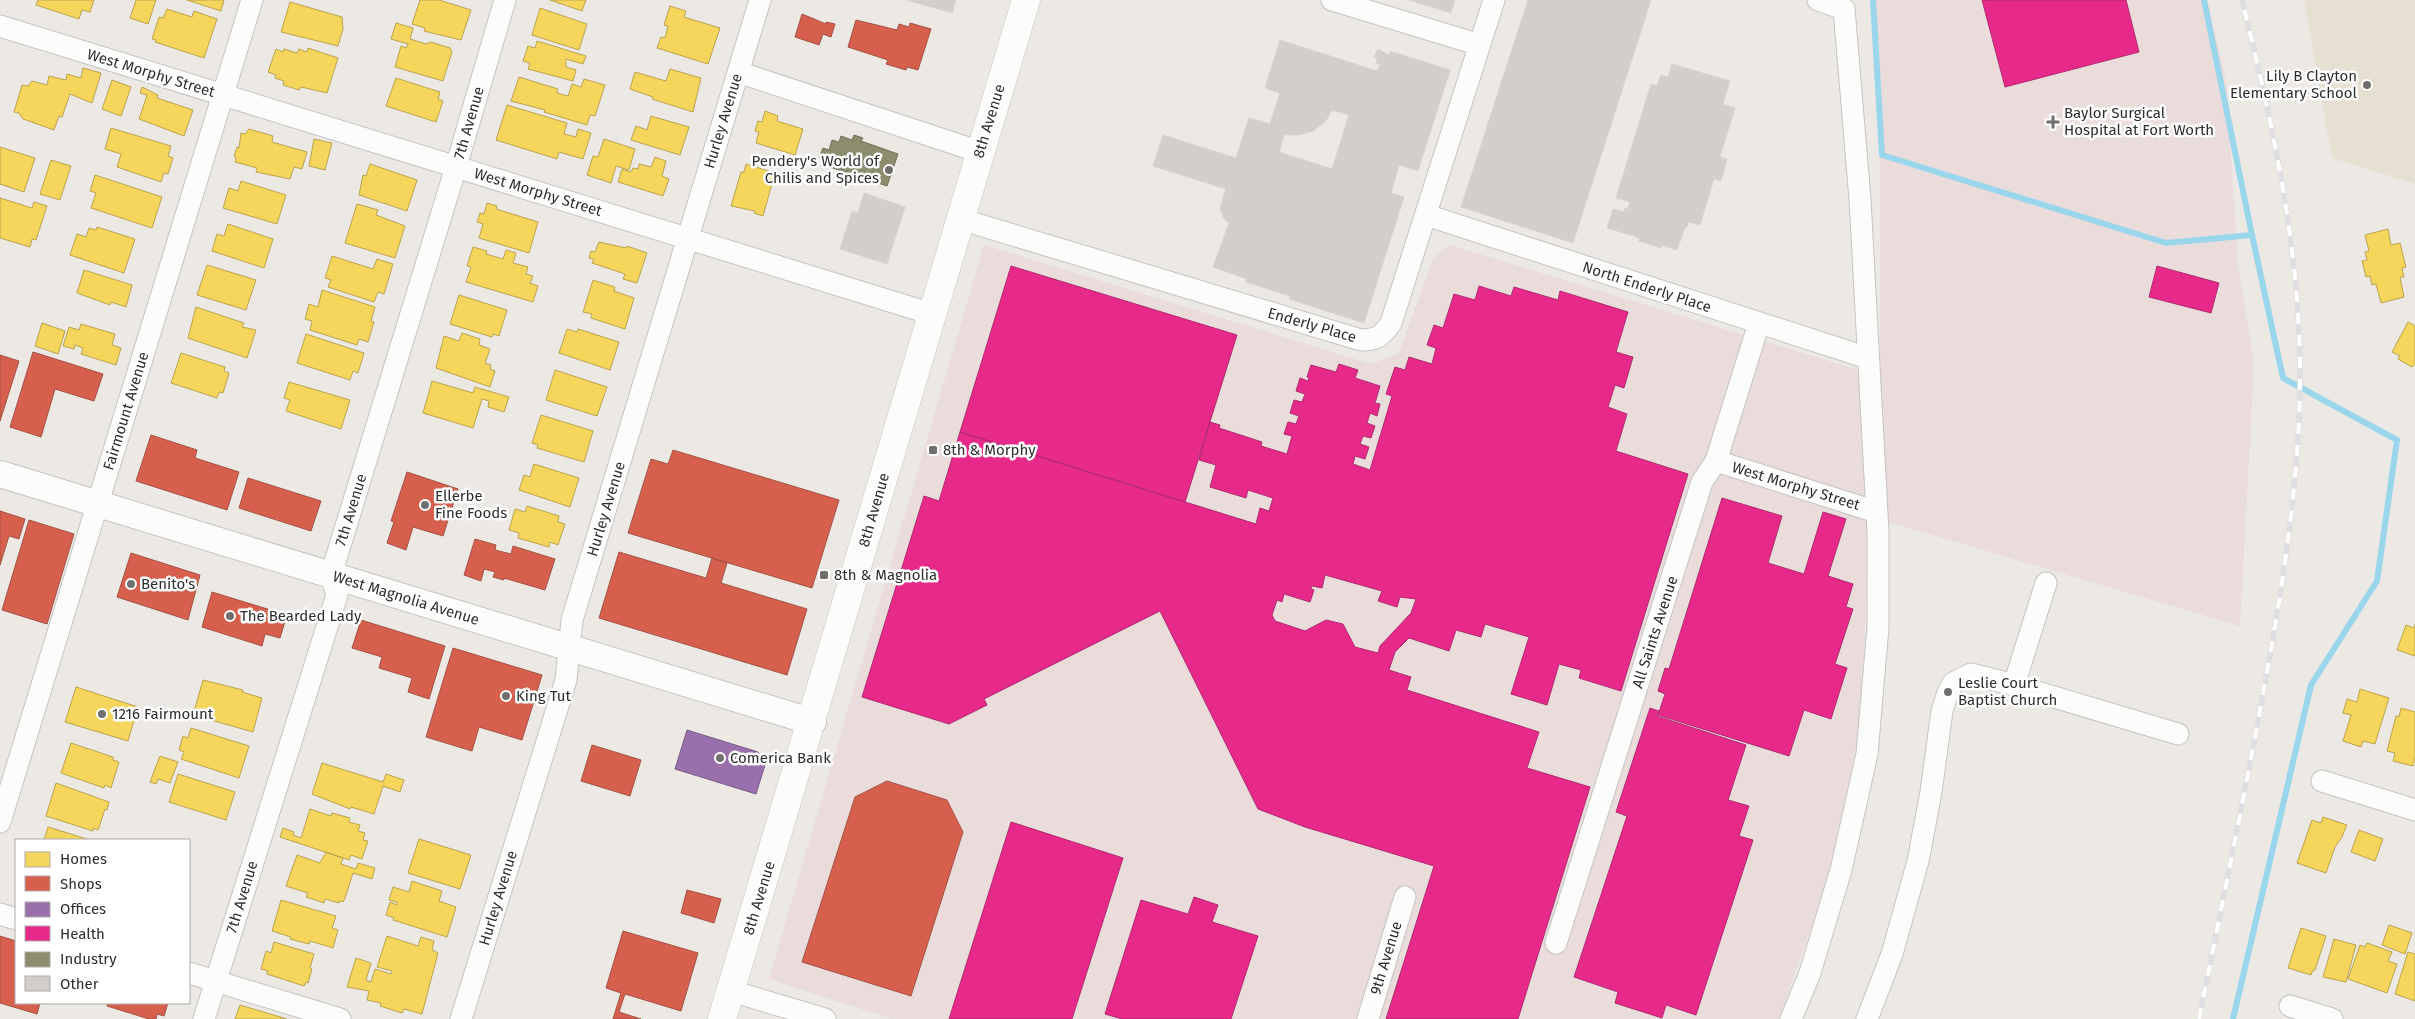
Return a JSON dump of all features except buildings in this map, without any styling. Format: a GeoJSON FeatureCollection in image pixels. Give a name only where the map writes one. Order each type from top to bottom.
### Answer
{"type":"FeatureCollection","features":[{"type":"Feature","properties":{"kind":"main road","name":"8th Avenue"},"geometry":{"type":"LineString","coordinates":[[722,1019],[813,722],[844,607],[1026,0]]}},
{"type":"Feature","properties":{"kind":"street","name":"Fairmount Avenue"},"geometry":{"type":"LineString","coordinates":[[0,822],[252,0]]}},
{"type":"Feature","properties":{"kind":"street","name":"7th Avenue"},"geometry":{"type":"LineString","coordinates":[[204,1019],[337,595],[331,575],[505,0]]}},
{"type":"Feature","properties":{"kind":"street","name":"Hurley Avenue"},"geometry":{"type":"LineString","coordinates":[[461,1019],[566,680],[572,620],[760,0]]}},
{"type":"Feature","properties":{"kind":"street"},"geometry":{"type":"LineString","coordinates":[[1332,0],[1480,45]]}},
{"type":"Feature","properties":{"kind":"street","name":"Enderly Place"},"geometry":{"type":"LineString","coordinates":[[960,219],[1361,340],[1374,340],[1382,335],[1391,323],[1494,0]]}},
{"type":"Feature","properties":{"kind":"street"},"geometry":{"type":"LineString","coordinates":[[1791,1019],[1810,973],[1841,870],[1867,754],[1878,628],[1877,512],[1860,199],[1844,9],[1818,0]]}},
{"type":"Feature","properties":{"kind":"street","name":"West Morphy Street"},"geometry":{"type":"LineString","coordinates":[[0,26],[932,314]]}},
{"type":"Feature","properties":{"kind":"street"},"geometry":{"type":"LineString","coordinates":[[738,72],[980,152]]}},
{"type":"Feature","properties":{"kind":"street","name":"North Enderly Place"},"geometry":{"type":"LineString","coordinates":[[1426,215],[1868,358]]}},
{"type":"Feature","properties":{"kind":"street","name":"All Saints Avenue"},"geometry":{"type":"LineString","coordinates":[[1556,943],[1702,482],[1716,461],[1758,323]]}},
{"type":"Feature","properties":{"kind":"street","name":"West Morphy Street"},"geometry":{"type":"LineString","coordinates":[[1716,461],[1877,512]]}},
{"type":"Feature","properties":{"kind":"street","name":"West Magnolia Avenue"},"geometry":{"type":"LineString","coordinates":[[0,474],[813,722]]}},
{"type":"Feature","properties":{"kind":"street"},"geometry":{"type":"LineString","coordinates":[[2014,685],[2046,582]]}},
{"type":"Feature","properties":{"kind":"street"},"geometry":{"type":"LineString","coordinates":[[1868,1019],[1892,954],[1918,861],[1931,792],[1942,711],[1953,683],[1961,677],[1971,674],[2178,734]]}},
{"type":"Feature","properties":{"kind":"street"},"geometry":{"type":"LineString","coordinates":[[2322,781],[2415,810]]}},
{"type":"Feature","properties":{"kind":"street","name":"9th Avenue"},"geometry":{"type":"LineString","coordinates":[[1368,1019],[1405,897]]}},
{"type":"Feature","properties":{"kind":"street"},"geometry":{"type":"LineString","coordinates":[[0,914],[15,919]]}},
{"type":"Feature","properties":{"kind":"street"},"geometry":{"type":"LineString","coordinates":[[190,972],[340,1019]]}},
{"type":"Feature","properties":{"kind":"street"},"geometry":{"type":"LineString","coordinates":[[730,991],[825,1019]]}},
{"type":"Feature","properties":{"kind":"street"},"geometry":{"type":"LineString","coordinates":[[2290,1006],[2332,1019]]}},
{"type":"Feature","properties":{"kind":"shaded area"},"geometry":{"type":"Polygon","coordinates":[[[1872,0],[2207,0],[2226,79],[2238,266],[2254,364],[2240,626],[1868,516],[1863,699],[1845,831],[1779,1019],[892,1019],[769,979],[984,245],[1371,364],[1399,353],[1433,259],[1450,245],[1858,370],[1880,361],[1880,165],[1872,0]]]}},
{"type":"Feature","properties":{"kind":"shaded area","name":"Lily B Clayton Elementary School"},"geometry":{"type":"Polygon","coordinates":[[[2304,0],[2415,0],[2415,184],[2332,158],[2304,0]]]}},
{"type":"Feature","properties":{"kind":"waterway"},"geometry":{"type":"LineString","coordinates":[[1873,0],[1882,155],[2166,243],[2252,235],[2283,378],[2397,440],[2377,581],[2311,685],[2233,1019]]}},
{"type":"Feature","properties":{"kind":"waterway"},"geometry":{"type":"LineString","coordinates":[[2204,0],[2252,235]]}},
{"type":"Feature","properties":{"kind":"railway"},"geometry":{"type":"LineString","coordinates":[[2199,1019],[2278,610],[2294,492],[2299,413],[2299,326],[2290,232],[2274,138],[2242,0]]}},
{"type":"Feature","properties":{"kind":"place","name":"Lily B Clayton Elementary School"},"geometry":{"type":"Point","coordinates":[2367,85]}},
{"type":"Feature","properties":{"kind":"place","name":"Baylor Surgical Hospital at Fort Worth"},"geometry":{"type":"Point","coordinates":[2053,122]}},
{"type":"Feature","properties":{"kind":"place","name":"Pendery's World of Chilis and Spices"},"geometry":{"type":"Point","coordinates":[889,170]}},
{"type":"Feature","properties":{"kind":"place","name":"8th & Morphy"},"geometry":{"type":"Point","coordinates":[933,450]}},
{"type":"Feature","properties":{"kind":"place","name":"Ellerbe Fine Foods"},"geometry":{"type":"Point","coordinates":[425,505]}},
{"type":"Feature","properties":{"kind":"place","name":"8th & Magnolia"},"geometry":{"type":"Point","coordinates":[824,575]}},
{"type":"Feature","properties":{"kind":"place","name":"Benito's"},"geometry":{"type":"Point","coordinates":[131,584]}},
{"type":"Feature","properties":{"kind":"place","name":"The Bearded Lady"},"geometry":{"type":"Point","coordinates":[230,616]}},
{"type":"Feature","properties":{"kind":"place","name":"Leslie Court Baptist Church"},"geometry":{"type":"Point","coordinates":[1948,692]}},
{"type":"Feature","properties":{"kind":"place","name":"King Tut"},"geometry":{"type":"Point","coordinates":[506,696]}},
{"type":"Feature","properties":{"kind":"place","name":"1216 Fairmount"},"geometry":{"type":"Point","coordinates":[102,714]}},
{"type":"Feature","properties":{"kind":"place","name":"Comerica Bank"},"geometry":{"type":"Point","coordinates":[720,758]}}]}
